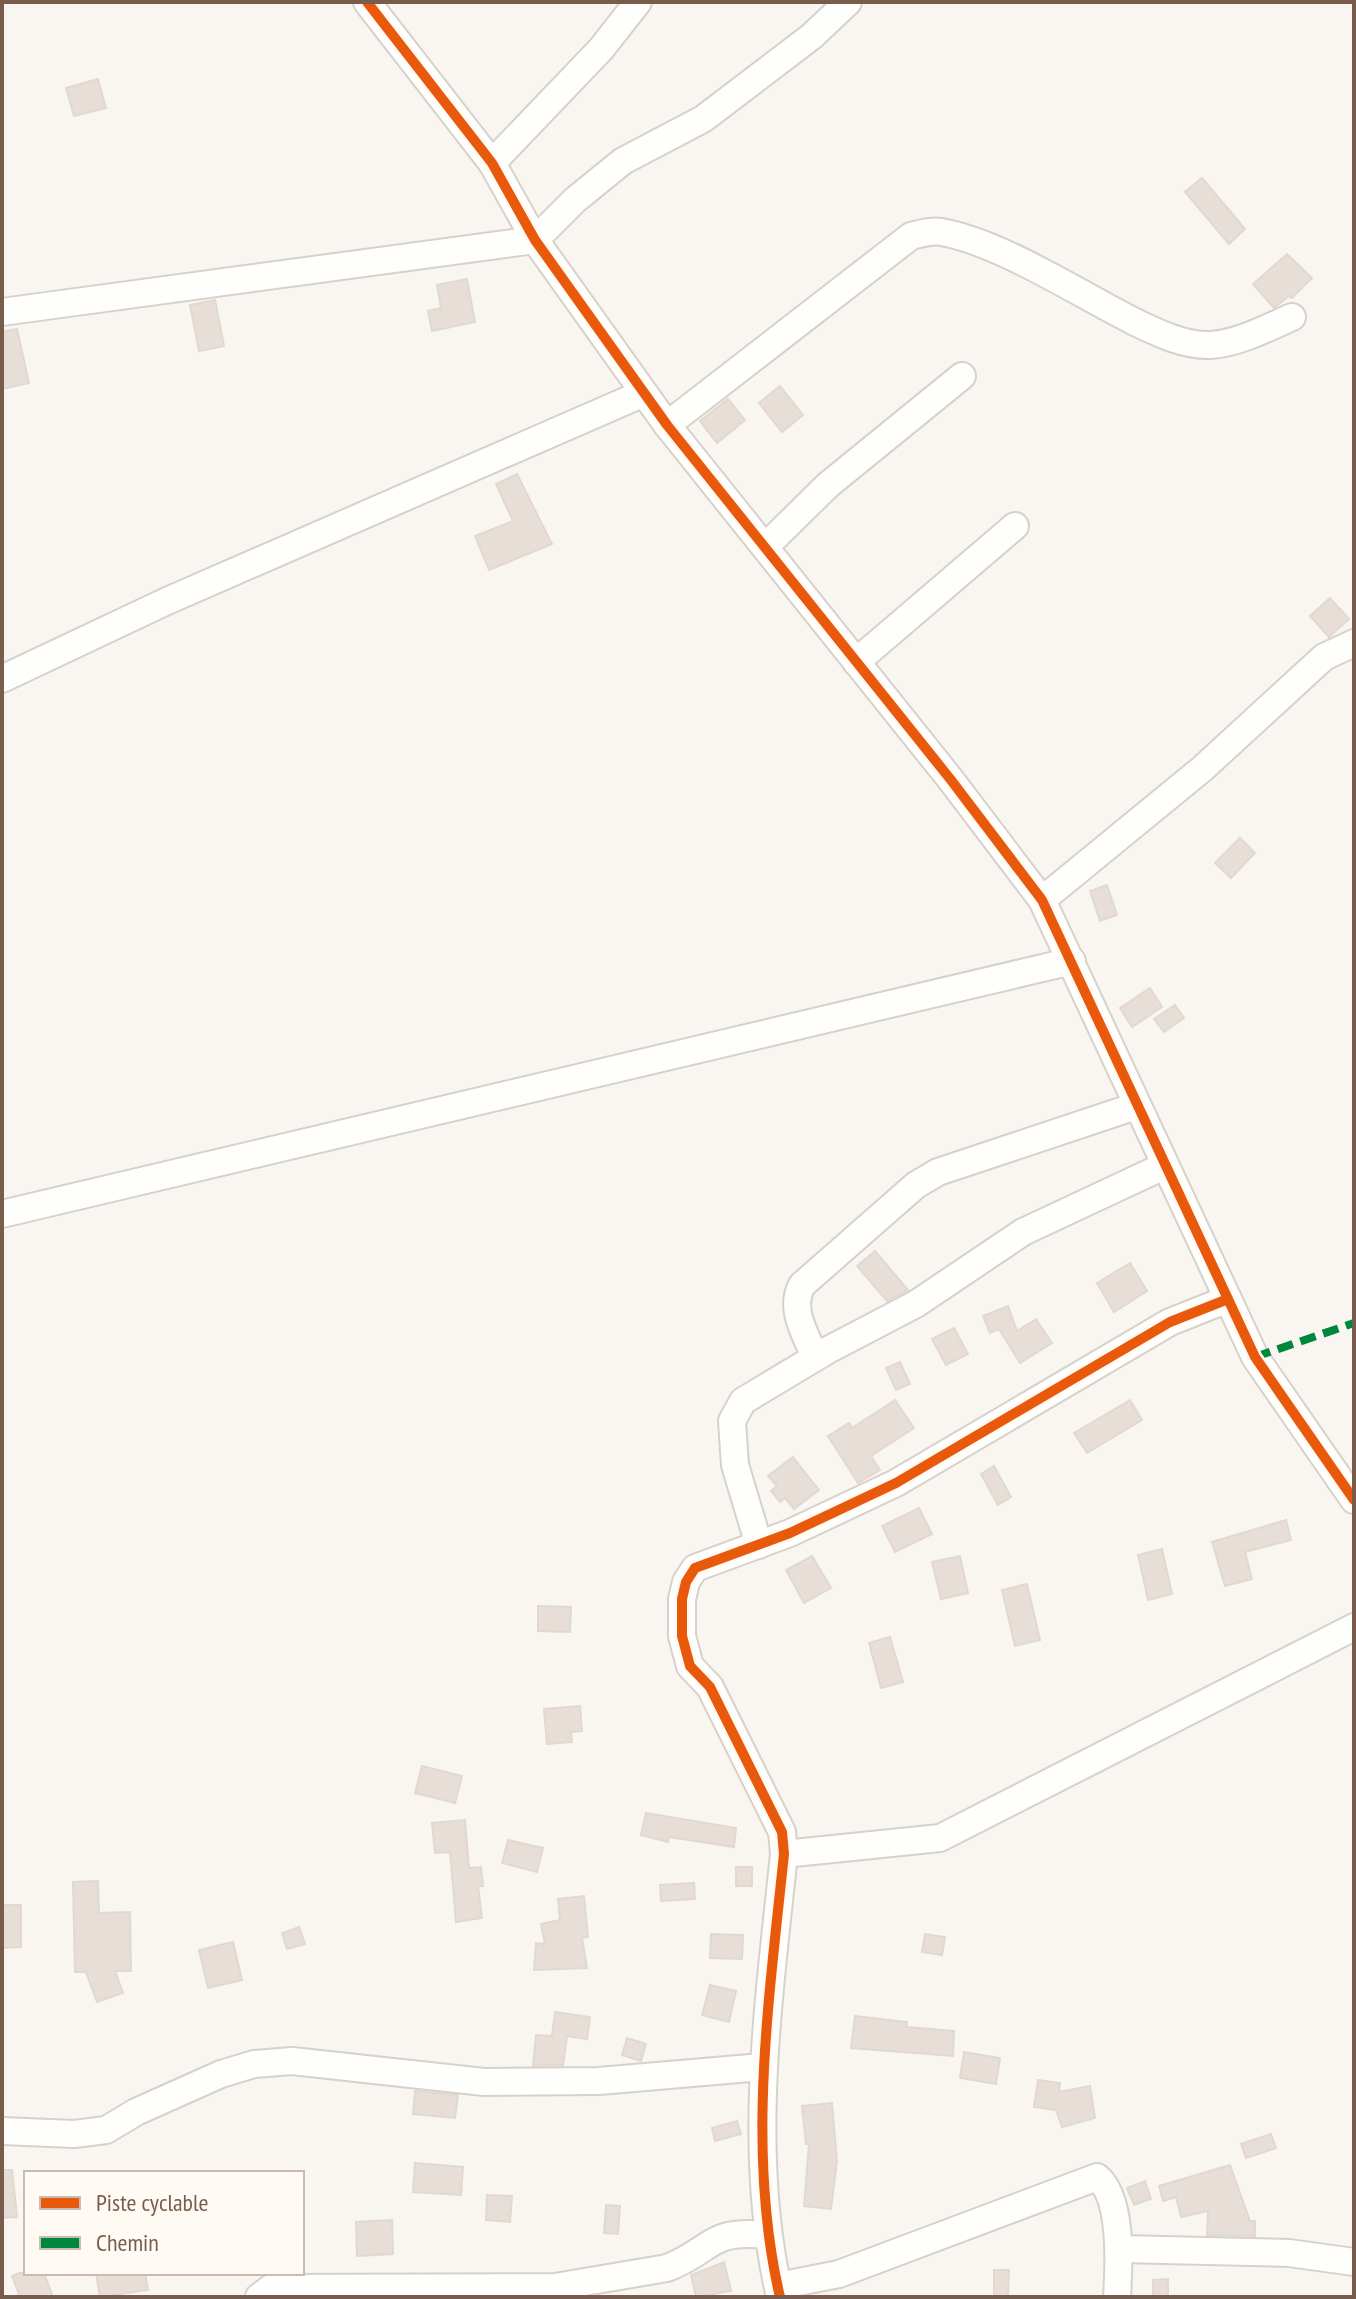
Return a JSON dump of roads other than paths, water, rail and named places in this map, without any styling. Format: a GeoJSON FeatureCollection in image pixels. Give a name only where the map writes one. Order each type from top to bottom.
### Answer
{"type":"FeatureCollection","features":[{"type":"Feature","properties":{"kind":"street"},"geometry":{"type":"LineString","coordinates":[[367,2],[492,163],[535,240],[667,425],[766,546],[1042,900],[1255,1357],[1354,1500]]}},
{"type":"Feature","properties":{"kind":"street"},"geometry":{"type":"LineString","coordinates":[[492,163],[601,49],[638,2]]}},
{"type":"Feature","properties":{"kind":"street"},"geometry":{"type":"LineString","coordinates":[[2,312],[535,240],[575,200],[623,161],[703,119],[812,36],[848,2]]}},
{"type":"Feature","properties":{"kind":"street"},"geometry":{"type":"LineString","coordinates":[[667,425],[911,236],[937,231],[966,239],[1035,269],[1110,311],[1184,342],[1211,345],[1224,342],[1248,336],[1292,317]]}},
{"type":"Feature","properties":{"kind":"street"},"geometry":{"type":"LineString","coordinates":[[766,546],[828,485],[962,376]]}},
{"type":"Feature","properties":{"kind":"street"},"geometry":{"type":"LineString","coordinates":[[2,679],[167,601],[644,393]]}},
{"type":"Feature","properties":{"kind":"street"},"geometry":{"type":"LineString","coordinates":[[856,662],[1015,526]]}},
{"type":"Feature","properties":{"kind":"street"},"geometry":{"type":"LineString","coordinates":[[1042,900],[1202,769],[1324,657],[1354,643]]}},
{"type":"Feature","properties":{"kind":"street"},"geometry":{"type":"LineString","coordinates":[[2,1214],[1072,961]]}},
{"type":"Feature","properties":{"kind":"street"},"geometry":{"type":"LineString","coordinates":[[815,1357],[797,1312],[796,1296],[802,1285],[916,1185],[938,1172],[1136,1106]]}},
{"type":"Feature","properties":{"kind":"street"},"geometry":{"type":"LineString","coordinates":[[759,1545],[735,1465],[732,1421],[743,1401],[815,1357],[916,1304],[1023,1232],[1164,1166]]}},
{"type":"Feature","properties":{"kind":"street"},"geometry":{"type":"LineString","coordinates":[[1117,2297],[1121,2249],[1107,2185],[1097,2177],[839,2274],[779,2292],[768,2235],[762,2067],[784,1854],[782,1832],[710,1687],[690,1666],[682,1636],[682,1599],[686,1582],[695,1568],[759,1545],[896,1483],[1170,1322],[1228,1299]]}},
{"type":"Feature","properties":{"kind":"street"},"geometry":{"type":"LineString","coordinates":[[784,1854],[940,1838],[1354,1627]]}},
{"type":"Feature","properties":{"kind":"street"},"geometry":{"type":"LineString","coordinates":[[2,2131],[74,2134],[106,2130],[207,2080],[254,2064],[292,2061],[484,2082],[599,2081],[762,2067]]}},
{"type":"Feature","properties":{"kind":"street"},"geometry":{"type":"LineString","coordinates":[[259,2297],[271,2288],[555,2287],[667,2268],[684,2261],[715,2238],[735,2232],[768,2235]]}},
{"type":"Feature","properties":{"kind":"street"},"geometry":{"type":"LineString","coordinates":[[1121,2249],[1289,2253],[1354,2262]]}}]}
